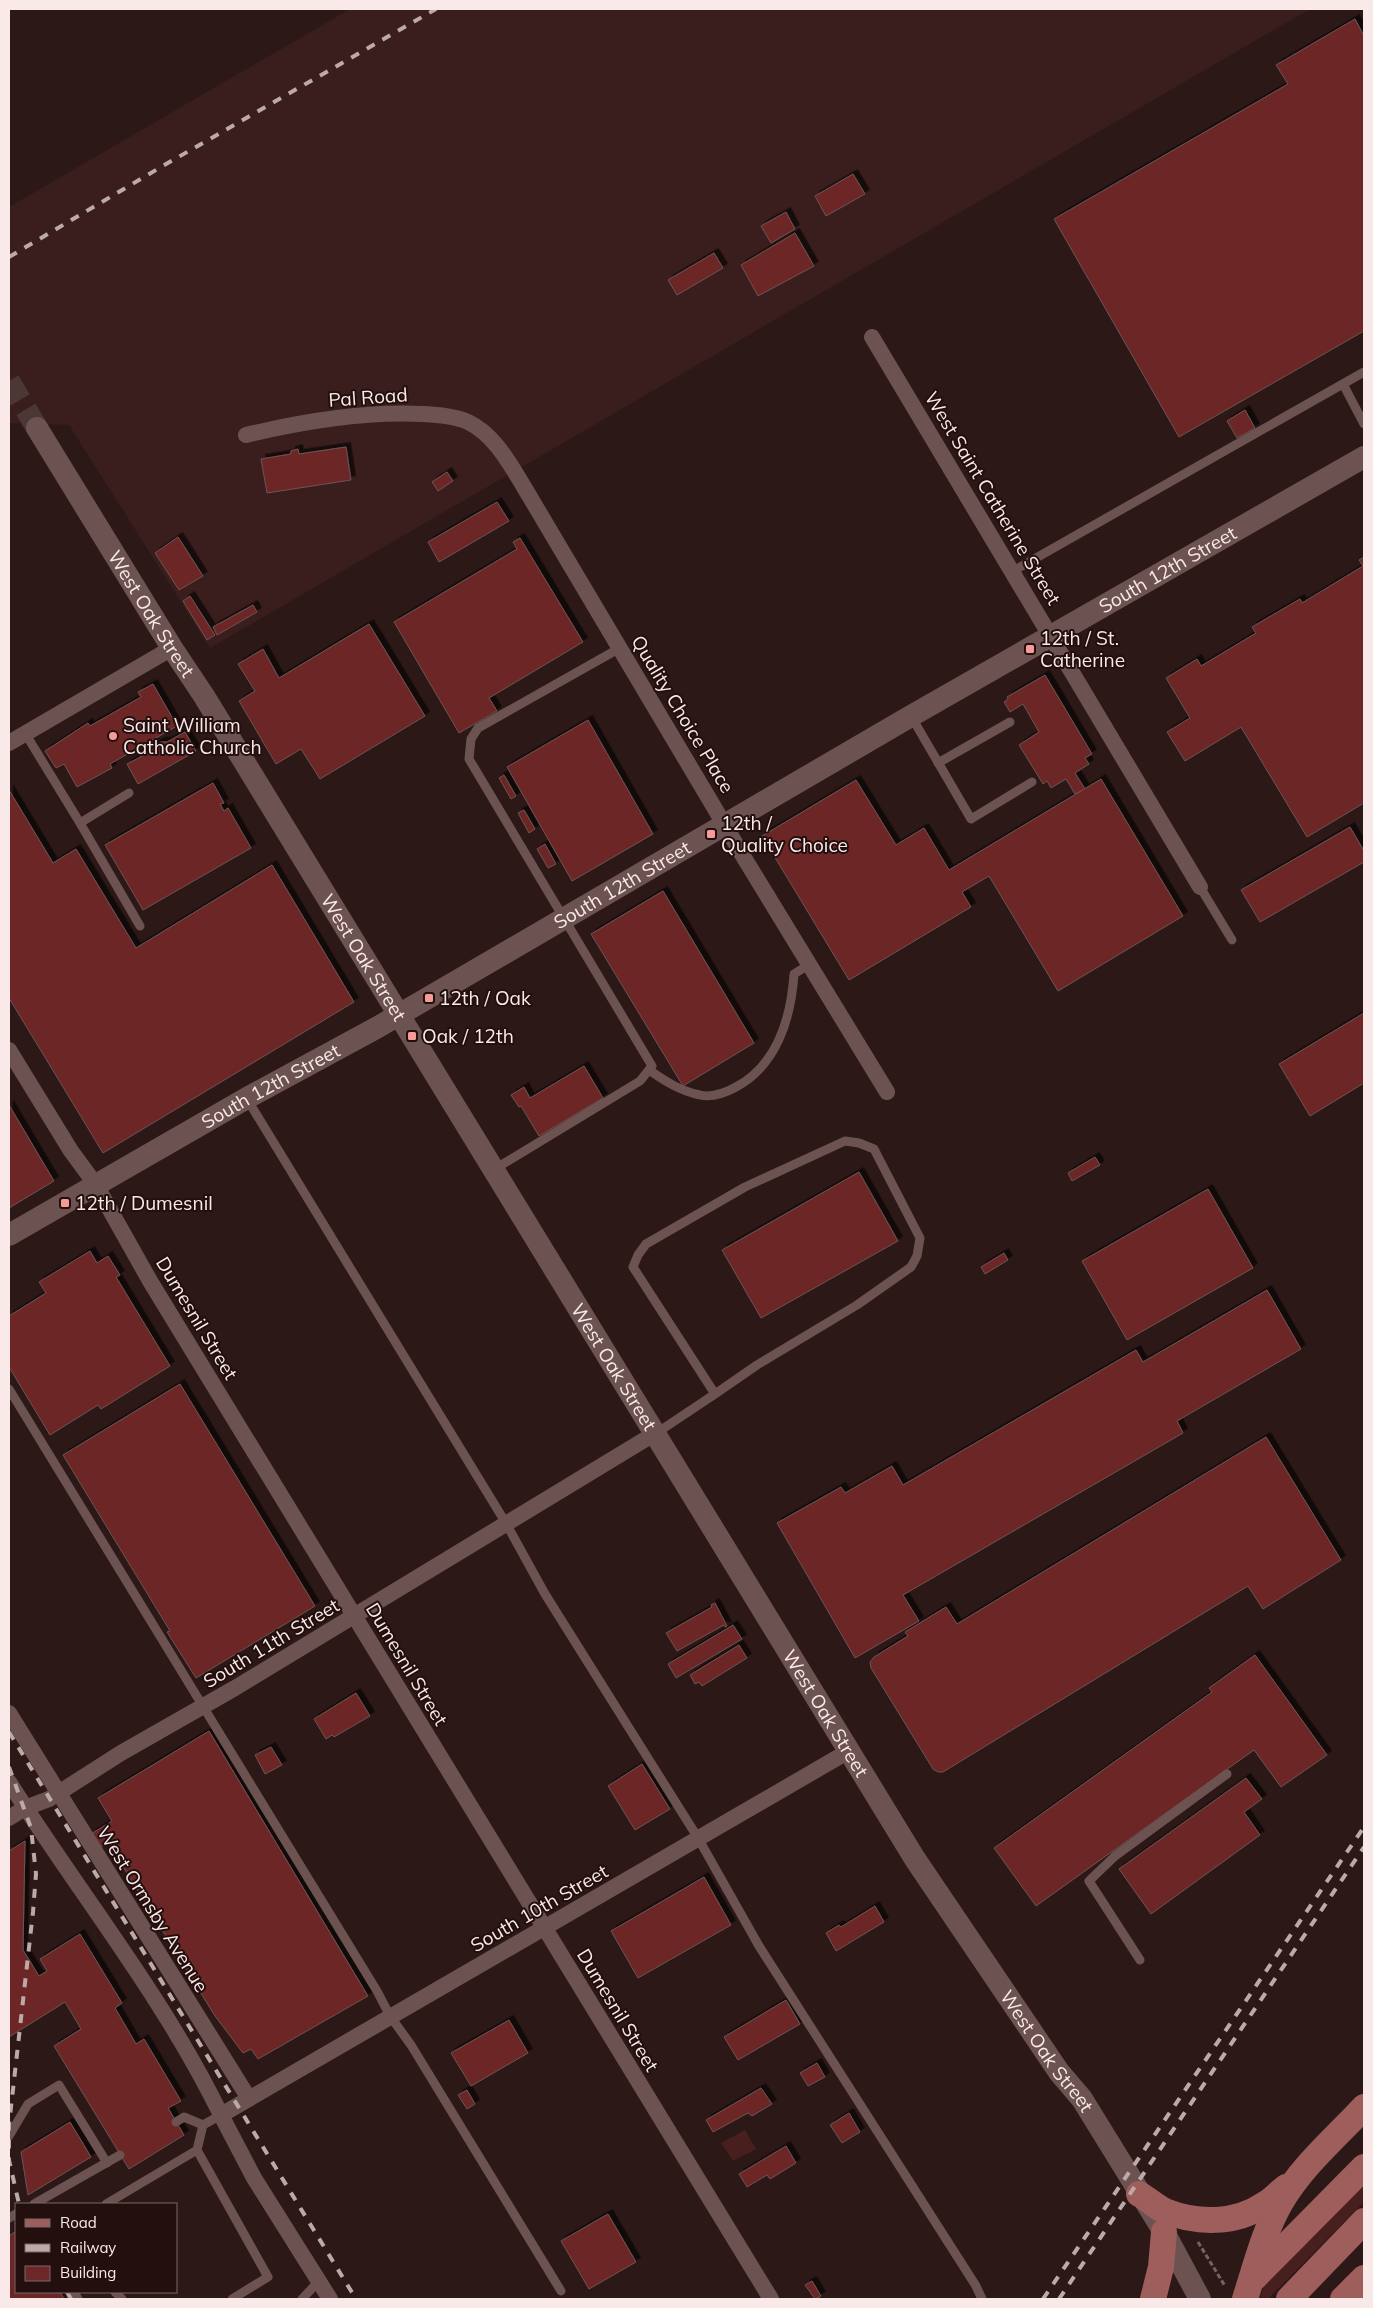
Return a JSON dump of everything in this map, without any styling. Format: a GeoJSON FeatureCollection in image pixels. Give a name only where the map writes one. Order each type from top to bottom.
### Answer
{"type":"FeatureCollection","features":[{"type":"Feature","properties":{"kind":"main road","name":"West Oak Street"},"geometry":{"type":"LineString","coordinates":[[37,428],[172,648],[204,696],[915,1858],[1059,2072],[1082,2099],[1164,2232],[1200,2299]]}},
{"type":"Feature","properties":{"kind":"main road","name":"South 12th Street"},"geometry":{"type":"LineString","coordinates":[[9,1235],[246,1098],[399,1015],[911,716],[1364,458]]}},
{"type":"Feature","properties":{"kind":"main road"},"geometry":{"type":"LineString","coordinates":[[1140,2194],[1164,2210],[1186,2217],[1214,2221],[1238,2218],[1266,2204],[1300,2175],[1364,2107]]}},
{"type":"Feature","properties":{"kind":"main road"},"geometry":{"type":"LineString","coordinates":[[1235,2296],[1364,2167]]}},
{"type":"Feature","properties":{"kind":"main road"},"geometry":{"type":"LineString","coordinates":[[1235,2296],[1264,2243],[1280,2203],[1300,2175]]}},
{"type":"Feature","properties":{"kind":"main road"},"geometry":{"type":"LineString","coordinates":[[1290,2299],[1364,2221]]}},
{"type":"Feature","properties":{"kind":"main road"},"geometry":{"type":"LineString","coordinates":[[1153,2299],[1160,2267],[1164,2232]]}},
{"type":"Feature","properties":{"kind":"main road"},"geometry":{"type":"LineString","coordinates":[[1343,2299],[1364,2278]]}},
{"type":"Feature","properties":{"kind":"street","name":"West Saint Catherine Street"},"geometry":{"type":"LineString","coordinates":[[872,337],[1052,636],[1200,888]]}},
{"type":"Feature","properties":{"kind":"street","name":"Pal Road"},"geometry":{"type":"LineString","coordinates":[[246,435],[284,426],[337,418],[376,413],[400,413],[443,415],[468,422],[488,437]]}},
{"type":"Feature","properties":{"kind":"street","name":"Quality Choice Place"},"geometry":{"type":"LineString","coordinates":[[488,437],[515,472],[725,826],[887,1092]]}},
{"type":"Feature","properties":{"kind":"street"},"geometry":{"type":"LineString","coordinates":[[9,742],[172,648]]}},
{"type":"Feature","properties":{"kind":"street","name":"Dumesnil Street"},"geometry":{"type":"LineString","coordinates":[[9,1050],[72,1151],[96,1185],[146,1275],[771,2299]]}},
{"type":"Feature","properties":{"kind":"street","name":"South 11th Street"},"geometry":{"type":"LineString","coordinates":[[9,1818],[25,1808],[58,1794],[121,1753],[355,1616],[654,1434]]}},
{"type":"Feature","properties":{"kind":"street","name":"West Ormsby Avenue"},"geometry":{"type":"LineString","coordinates":[[9,1713],[248,2097]]}},
{"type":"Feature","properties":{"kind":"street","name":"South 10th Street"},"geometry":{"type":"LineString","coordinates":[[248,2097],[849,1751]]}},
{"type":"Feature","properties":{"kind":"street"},"geometry":{"type":"LineString","coordinates":[[9,1782],[128,1957],[206,2083],[254,2178],[330,2299]]}},
{"type":"Feature","properties":{"kind":"street"},"geometry":{"type":"LineString","coordinates":[[221,2115],[248,2097]]}},
{"type":"Feature","properties":{"kind":"lane"},"geometry":{"type":"LineString","coordinates":[[1013,571],[1364,372]]}},
{"type":"Feature","properties":{"kind":"lane"},"geometry":{"type":"LineString","coordinates":[[1343,384],[1364,424]]}},
{"type":"Feature","properties":{"kind":"lane"},"geometry":{"type":"LineString","coordinates":[[493,1170],[640,1081],[652,1066],[469,758],[471,739],[478,728],[620,648]]}},
{"type":"Feature","properties":{"kind":"lane"},"geometry":{"type":"LineString","coordinates":[[911,716],[970,819],[1032,782]]}},
{"type":"Feature","properties":{"kind":"lane"},"geometry":{"type":"LineString","coordinates":[[938,763],[1010,722]]}},
{"type":"Feature","properties":{"kind":"lane"},"geometry":{"type":"LineString","coordinates":[[25,733],[140,926]]}},
{"type":"Feature","properties":{"kind":"lane"},"geometry":{"type":"LineString","coordinates":[[80,823],[130,793]]}},
{"type":"Feature","properties":{"kind":"lane"},"geometry":{"type":"LineString","coordinates":[[1200,888],[1232,940]]}},
{"type":"Feature","properties":{"kind":"lane"},"geometry":{"type":"LineString","coordinates":[[649,1070],[673,1087],[701,1096],[724,1094],[749,1080],[767,1062],[777,1048],[792,997],[794,974],[810,964]]}},
{"type":"Feature","properties":{"kind":"lane"},"geometry":{"type":"LineString","coordinates":[[246,1098],[507,1525],[545,1594],[698,1838],[759,1946],[976,2286],[982,2299]]}},
{"type":"Feature","properties":{"kind":"lane"},"geometry":{"type":"LineString","coordinates":[[654,1434],[715,1394],[756,1365],[857,1305],[911,1267],[917,1256],[920,1238],[874,1149],[859,1143],[845,1142],[745,1187],[646,1244],[638,1255],[633,1268],[715,1394]]}},
{"type":"Feature","properties":{"kind":"lane"},"geometry":{"type":"LineString","coordinates":[[9,1389],[204,1706],[377,1991],[390,2016],[411,2045],[561,2291]]}},
{"type":"Feature","properties":{"kind":"lane"},"geometry":{"type":"LineString","coordinates":[[1140,1960],[1089,1881],[1115,1856],[1227,1774]]}},
{"type":"Feature","properties":{"kind":"lane"},"geometry":{"type":"LineString","coordinates":[[9,2136],[28,2104],[60,2085],[107,2163]]}},
{"type":"Feature","properties":{"kind":"lane"},"geometry":{"type":"LineString","coordinates":[[221,2115],[203,2126],[197,2150],[268,2277],[232,2299]]}},
{"type":"Feature","properties":{"kind":"lane"},"geometry":{"type":"LineString","coordinates":[[176,2122],[184,2118],[203,2126]]}},
{"type":"Feature","properties":{"kind":"lane"},"geometry":{"type":"LineString","coordinates":[[108,2203],[197,2150]]}},
{"type":"Feature","properties":{"kind":"lane"},"geometry":{"type":"LineString","coordinates":[[36,2203],[120,2155]]}},
{"type":"Feature","properties":{"kind":"lane"},"geometry":{"type":"LineString","coordinates":[[302,2299],[319,2281]]}},
{"type":"Feature","properties":{"kind":"path"},"geometry":{"type":"LineString","coordinates":[[1197,2240],[1235,2296]]}},
{"type":"Feature","properties":{"kind":"shaded area"},"geometry":{"type":"Polygon","coordinates":[[[350,9],[1310,9],[210,648],[69,425],[9,423],[9,207],[350,9]]]}},
{"type":"Feature","properties":{"kind":"shaded area"},"geometry":{"type":"Polygon","coordinates":[[[745,2130],[756,2149],[733,2161],[721,2143],[745,2130]]]}},
{"type":"Feature","properties":{"kind":"shaded area"},"geometry":{"type":"Polygon","coordinates":[[[1364,2181],[1364,2202],[1268,2299],[1260,2297],[1266,2281],[1364,2181]]]}},
{"type":"Feature","properties":{"kind":"building"},"geometry":{"type":"Polygon","coordinates":[[[1355,19],[1364,36],[1364,331],[1179,437],[1054,219],[1288,84],[1276,65],[1355,19]]]}},
{"type":"Feature","properties":{"kind":"building"},"geometry":{"type":"Polygon","coordinates":[[[853,174],[865,194],[826,216],[815,196],[853,174]]]}},
{"type":"Feature","properties":{"kind":"building"},"geometry":{"type":"Polygon","coordinates":[[[786,212],[795,229],[771,243],[761,226],[786,212]]]}},
{"type":"Feature","properties":{"kind":"building"},"geometry":{"type":"Polygon","coordinates":[[[795,233],[814,266],[758,296],[741,265],[795,233]]]}},
{"type":"Feature","properties":{"kind":"building"},"geometry":{"type":"Polygon","coordinates":[[[714,253],[723,268],[677,295],[668,280],[714,253]]]}},
{"type":"Feature","properties":{"kind":"building"},"geometry":{"type":"Polygon","coordinates":[[[1245,410],[1255,428],[1237,438],[1227,421],[1245,410]]]}},
{"type":"Feature","properties":{"kind":"building"},"geometry":{"type":"Polygon","coordinates":[[[346,447],[351,480],[267,493],[261,459],[291,454],[291,451],[298,449],[299,454],[346,447]]]}},
{"type":"Feature","properties":{"kind":"building"},"geometry":{"type":"Polygon","coordinates":[[[447,472],[453,481],[438,491],[432,482],[447,472]]]}},
{"type":"Feature","properties":{"kind":"building"},"geometry":{"type":"Polygon","coordinates":[[[497,502],[509,521],[439,562],[428,542],[497,502]]]}},
{"type":"Feature","properties":{"kind":"building"},"geometry":{"type":"Polygon","coordinates":[[[178,537],[203,576],[179,590],[155,553],[178,537]]]}},
{"type":"Feature","properties":{"kind":"building"},"geometry":{"type":"Polygon","coordinates":[[[520,538],[583,642],[489,698],[497,711],[459,733],[394,622],[517,549],[513,542],[520,538]]]}},
{"type":"Feature","properties":{"kind":"building"},"geometry":{"type":"Polygon","coordinates":[[[1364,557],[1364,803],[1307,837],[1241,727],[1185,761],[1167,732],[1190,718],[1166,678],[1197,659],[1201,666],[1256,633],[1252,627],[1300,599],[1302,603],[1363,566],[1359,560],[1364,557]]]}},
{"type":"Feature","properties":{"kind":"building"},"geometry":{"type":"Polygon","coordinates":[[[190,596],[215,635],[207,640],[183,601],[190,596]]]}},
{"type":"Feature","properties":{"kind":"building"},"geometry":{"type":"Polygon","coordinates":[[[253,605],[257,612],[217,635],[213,627],[253,605]]]}},
{"type":"Feature","properties":{"kind":"building"},"geometry":{"type":"Polygon","coordinates":[[[369,624],[425,716],[320,779],[301,749],[276,764],[239,701],[255,691],[238,664],[263,649],[279,678],[369,624]]]}},
{"type":"Feature","properties":{"kind":"building"},"geometry":{"type":"Polygon","coordinates":[[[1045,675],[1092,754],[1085,758],[1089,764],[1075,773],[1085,789],[1075,794],[1066,779],[1051,788],[1047,781],[1043,784],[1019,745],[1039,732],[1023,704],[1010,712],[1004,702],[1008,699],[1007,697],[1045,675]]]}},
{"type":"Feature","properties":{"kind":"building","name":"Saint William Catholic Church"},"geometry":{"type":"Polygon","coordinates":[[[153,684],[177,726],[110,764],[112,768],[77,787],[64,764],[56,768],[45,751],[88,723],[90,726],[141,697],[138,692],[153,684]]]}},
{"type":"Feature","properties":{"kind":"building"},"geometry":{"type":"Polygon","coordinates":[[[588,720],[653,834],[572,881],[507,767],[588,720]]]}},
{"type":"Feature","properties":{"kind":"building"},"geometry":{"type":"Polygon","coordinates":[[[185,732],[196,751],[138,784],[127,764],[148,753],[146,750],[151,747],[153,751],[155,745],[167,742],[185,732]]]}},
{"type":"Feature","properties":{"kind":"building"},"geometry":{"type":"Polygon","coordinates":[[[504,775],[516,796],[511,799],[499,778],[504,775]]]}},
{"type":"Feature","properties":{"kind":"building"},"geometry":{"type":"Polygon","coordinates":[[[1101,779],[1183,916],[1058,991],[989,876],[962,892],[971,907],[849,980],[762,836],[856,780],[896,845],[924,828],[949,870],[1101,779]]]}},
{"type":"Feature","properties":{"kind":"building"},"geometry":{"type":"Polygon","coordinates":[[[213,783],[224,803],[220,804],[224,811],[228,808],[251,848],[143,910],[105,845],[213,783]]]}},
{"type":"Feature","properties":{"kind":"building"},"geometry":{"type":"Polygon","coordinates":[[[9,790],[53,863],[76,849],[136,948],[272,865],[354,1002],[103,1153],[9,998],[9,790]]]}},
{"type":"Feature","properties":{"kind":"building"},"geometry":{"type":"Polygon","coordinates":[[[524,810],[535,829],[529,833],[518,813],[524,810]]]}},
{"type":"Feature","properties":{"kind":"building"},"geometry":{"type":"Polygon","coordinates":[[[1350,827],[1364,851],[1364,862],[1260,922],[1241,890],[1350,827]]]}},
{"type":"Feature","properties":{"kind":"building"},"geometry":{"type":"Polygon","coordinates":[[[545,844],[556,864],[548,868],[537,849],[545,844]]]}},
{"type":"Feature","properties":{"kind":"building"},"geometry":{"type":"Polygon","coordinates":[[[663,891],[754,1043],[683,1086],[591,934],[663,891]]]}},
{"type":"Feature","properties":{"kind":"building"},"geometry":{"type":"Polygon","coordinates":[[[1364,1013],[1364,1083],[1310,1116],[1279,1064],[1364,1013]]]}},
{"type":"Feature","properties":{"kind":"building"},"geometry":{"type":"Polygon","coordinates":[[[584,1066],[603,1098],[539,1136],[521,1106],[519,1107],[511,1095],[524,1087],[530,1098],[584,1066]]]}},
{"type":"Feature","properties":{"kind":"building"},"geometry":{"type":"Polygon","coordinates":[[[9,1105],[54,1181],[9,1208],[9,1105]]]}},
{"type":"Feature","properties":{"kind":"building"},"geometry":{"type":"Polygon","coordinates":[[[1095,1157],[1100,1165],[1072,1181],[1068,1173],[1095,1157]]]}},
{"type":"Feature","properties":{"kind":"building"},"geometry":{"type":"Polygon","coordinates":[[[859,1172],[898,1241],[761,1318],[722,1250],[859,1172]]]}},
{"type":"Feature","properties":{"kind":"building"},"geometry":{"type":"Polygon","coordinates":[[[1208,1189],[1253,1268],[1127,1340],[1082,1261],[1208,1189]]]}},
{"type":"Feature","properties":{"kind":"building"},"geometry":{"type":"Polygon","coordinates":[[[90,1251],[97,1263],[108,1256],[120,1275],[116,1277],[170,1366],[101,1409],[98,1405],[50,1435],[9,1367],[9,1316],[46,1293],[39,1282],[90,1251]]]}},
{"type":"Feature","properties":{"kind":"building"},"geometry":{"type":"Polygon","coordinates":[[[1004,1253],[1008,1260],[985,1274],[981,1267],[1004,1253]]]}},
{"type":"Feature","properties":{"kind":"building"},"geometry":{"type":"Polygon","coordinates":[[[1267,1290],[1301,1349],[1177,1421],[1183,1433],[903,1595],[919,1621],[855,1658],[777,1523],[841,1487],[845,1493],[892,1466],[903,1485],[1136,1350],[1143,1362],[1267,1290]]]}},
{"type":"Feature","properties":{"kind":"building"},"geometry":{"type":"Polygon","coordinates":[[[180,1384],[315,1606],[196,1678],[167,1632],[170,1631],[63,1455],[180,1384]]]}},
{"type":"Feature","properties":{"kind":"building"},"geometry":{"type":"Polygon","coordinates":[[[1266,1437],[1341,1560],[1263,1609],[1248,1586],[943,1772],[933,1769],[871,1668],[870,1662],[874,1657],[908,1636],[905,1632],[946,1607],[957,1624],[1266,1437]]]}},
{"type":"Feature","properties":{"kind":"building"},"geometry":{"type":"Polygon","coordinates":[[[715,1603],[727,1626],[725,1627],[724,1625],[677,1651],[666,1633],[712,1607],[711,1605],[715,1603]]]}},
{"type":"Feature","properties":{"kind":"building"},"geometry":{"type":"Polygon","coordinates":[[[733,1625],[742,1639],[676,1678],[668,1664],[733,1625]]]}},
{"type":"Feature","properties":{"kind":"building"},"geometry":{"type":"Polygon","coordinates":[[[739,1645],[747,1658],[702,1686],[699,1682],[695,1684],[690,1675],[739,1645]]]}},
{"type":"Feature","properties":{"kind":"building"},"geometry":{"type":"Polygon","coordinates":[[[1255,1655],[1327,1755],[1281,1787],[1254,1750],[1036,1906],[994,1848],[1212,1692],[1209,1688],[1255,1655]]]}},
{"type":"Feature","properties":{"kind":"building"},"geometry":{"type":"Polygon","coordinates":[[[356,1693],[370,1716],[334,1737],[332,1735],[326,1739],[314,1719],[356,1693]]]}},
{"type":"Feature","properties":{"kind":"building"},"geometry":{"type":"Polygon","coordinates":[[[209,1731],[368,1996],[258,2059],[251,2049],[243,2053],[215,2016],[109,1844],[99,1847],[91,1834],[112,1821],[98,1798],[209,1731]]]}},
{"type":"Feature","properties":{"kind":"building"},"geometry":{"type":"Polygon","coordinates":[[[271,1747],[282,1765],[265,1774],[255,1755],[271,1747]]]}},
{"type":"Feature","properties":{"kind":"building"},"geometry":{"type":"Polygon","coordinates":[[[642,1764],[670,1809],[635,1830],[608,1786],[642,1764]]]}},
{"type":"Feature","properties":{"kind":"building"},"geometry":{"type":"Polygon","coordinates":[[[1246,1778],[1262,1799],[1244,1812],[1260,1835],[1151,1914],[1119,1869],[1246,1778]]]}},
{"type":"Feature","properties":{"kind":"building"},"geometry":{"type":"Polygon","coordinates":[[[25,1841],[23,1950],[39,1976],[47,1971],[40,1959],[80,1934],[122,2003],[115,2008],[136,2044],[144,2039],[181,2101],[168,2108],[184,2135],[129,2169],[54,2046],[81,2029],[65,2002],[9,2037],[9,1851],[25,1841]]]}},
{"type":"Feature","properties":{"kind":"building"},"geometry":{"type":"Polygon","coordinates":[[[704,1877],[731,1925],[638,1978],[611,1931],[704,1877]]]}},
{"type":"Feature","properties":{"kind":"building"},"geometry":{"type":"Polygon","coordinates":[[[875,1906],[884,1922],[836,1951],[826,1933],[839,1925],[841,1927],[875,1906]]]}},
{"type":"Feature","properties":{"kind":"building"},"geometry":{"type":"Polygon","coordinates":[[[786,2000],[800,2024],[738,2060],[724,2037],[786,2000]]]}},
{"type":"Feature","properties":{"kind":"building"},"geometry":{"type":"Polygon","coordinates":[[[509,2020],[528,2053],[471,2086],[451,2053],[509,2020]]]}},
{"type":"Feature","properties":{"kind":"building"},"geometry":{"type":"Polygon","coordinates":[[[817,2063],[825,2077],[808,2086],[800,2073],[817,2063]]]}},
{"type":"Feature","properties":{"kind":"building"},"geometry":{"type":"Polygon","coordinates":[[[761,2088],[772,2104],[752,2116],[748,2113],[713,2132],[706,2120],[761,2088]]]}},
{"type":"Feature","properties":{"kind":"building"},"geometry":{"type":"Polygon","coordinates":[[[467,2090],[475,2104],[467,2109],[458,2095],[467,2090]]]}},
{"type":"Feature","properties":{"kind":"building"},"geometry":{"type":"Polygon","coordinates":[[[849,2113],[860,2132],[842,2143],[830,2125],[849,2113]]]}},
{"type":"Feature","properties":{"kind":"building"},"geometry":{"type":"Polygon","coordinates":[[[70,2122],[91,2157],[28,2195],[21,2152],[70,2122]]]}},
{"type":"Feature","properties":{"kind":"building"},"geometry":{"type":"Polygon","coordinates":[[[786,2146],[796,2163],[770,2179],[767,2175],[747,2187],[739,2174],[786,2146]]]}},
{"type":"Feature","properties":{"kind":"building"},"geometry":{"type":"Polygon","coordinates":[[[608,2214],[636,2262],[589,2289],[561,2241],[608,2214]]]}},
{"type":"Feature","properties":{"kind":"building"},"geometry":{"type":"Polygon","coordinates":[[[15,2232],[15,2293],[61,2293],[64,2299],[9,2299],[9,2236],[15,2232]]]}},
{"type":"Feature","properties":{"kind":"building"},"geometry":{"type":"Polygon","coordinates":[[[812,2281],[821,2296],[815,2299],[805,2285],[812,2281]]]}},
{"type":"Feature","properties":{"kind":"tunnel"},"geometry":{"type":"LineString","coordinates":[[9,381],[37,428]]}},
{"type":"Feature","properties":{"kind":"railway"},"geometry":{"type":"LineString","coordinates":[[9,257],[436,9]]}},
{"type":"Feature","properties":{"kind":"railway"},"geometry":{"type":"LineString","coordinates":[[9,1732],[356,2299]]}},
{"type":"Feature","properties":{"kind":"railway"},"geometry":{"type":"LineString","coordinates":[[9,1767],[31,1828],[36,1874],[9,2125],[9,2160],[19,2203]]}},
{"type":"Feature","properties":{"kind":"railway"},"geometry":{"type":"LineString","coordinates":[[1043,2299],[1364,1827]]}},
{"type":"Feature","properties":{"kind":"railway"},"geometry":{"type":"LineString","coordinates":[[1059,2299],[1364,1847]]}},
{"type":"Feature","properties":{"kind":"railway"},"geometry":{"type":"LineString","coordinates":[[68,2293],[71,2299]]}},
{"type":"Feature","properties":{"kind":"place","name":"12th / St. Catherine"},"geometry":{"type":"Point","coordinates":[1030,649]}},
{"type":"Feature","properties":{"kind":"place","name":"Saint William Catholic Church"},"geometry":{"type":"Point","coordinates":[113,736]}},
{"type":"Feature","properties":{"kind":"place","name":"12th / Quality Choice"},"geometry":{"type":"Point","coordinates":[711,834]}},
{"type":"Feature","properties":{"kind":"place","name":"12th / Oak"},"geometry":{"type":"Point","coordinates":[429,998]}},
{"type":"Feature","properties":{"kind":"place","name":"Oak / 12th"},"geometry":{"type":"Point","coordinates":[412,1036]}},
{"type":"Feature","properties":{"kind":"place","name":"12th / Dumesnil"},"geometry":{"type":"Point","coordinates":[65,1203]}}]}
